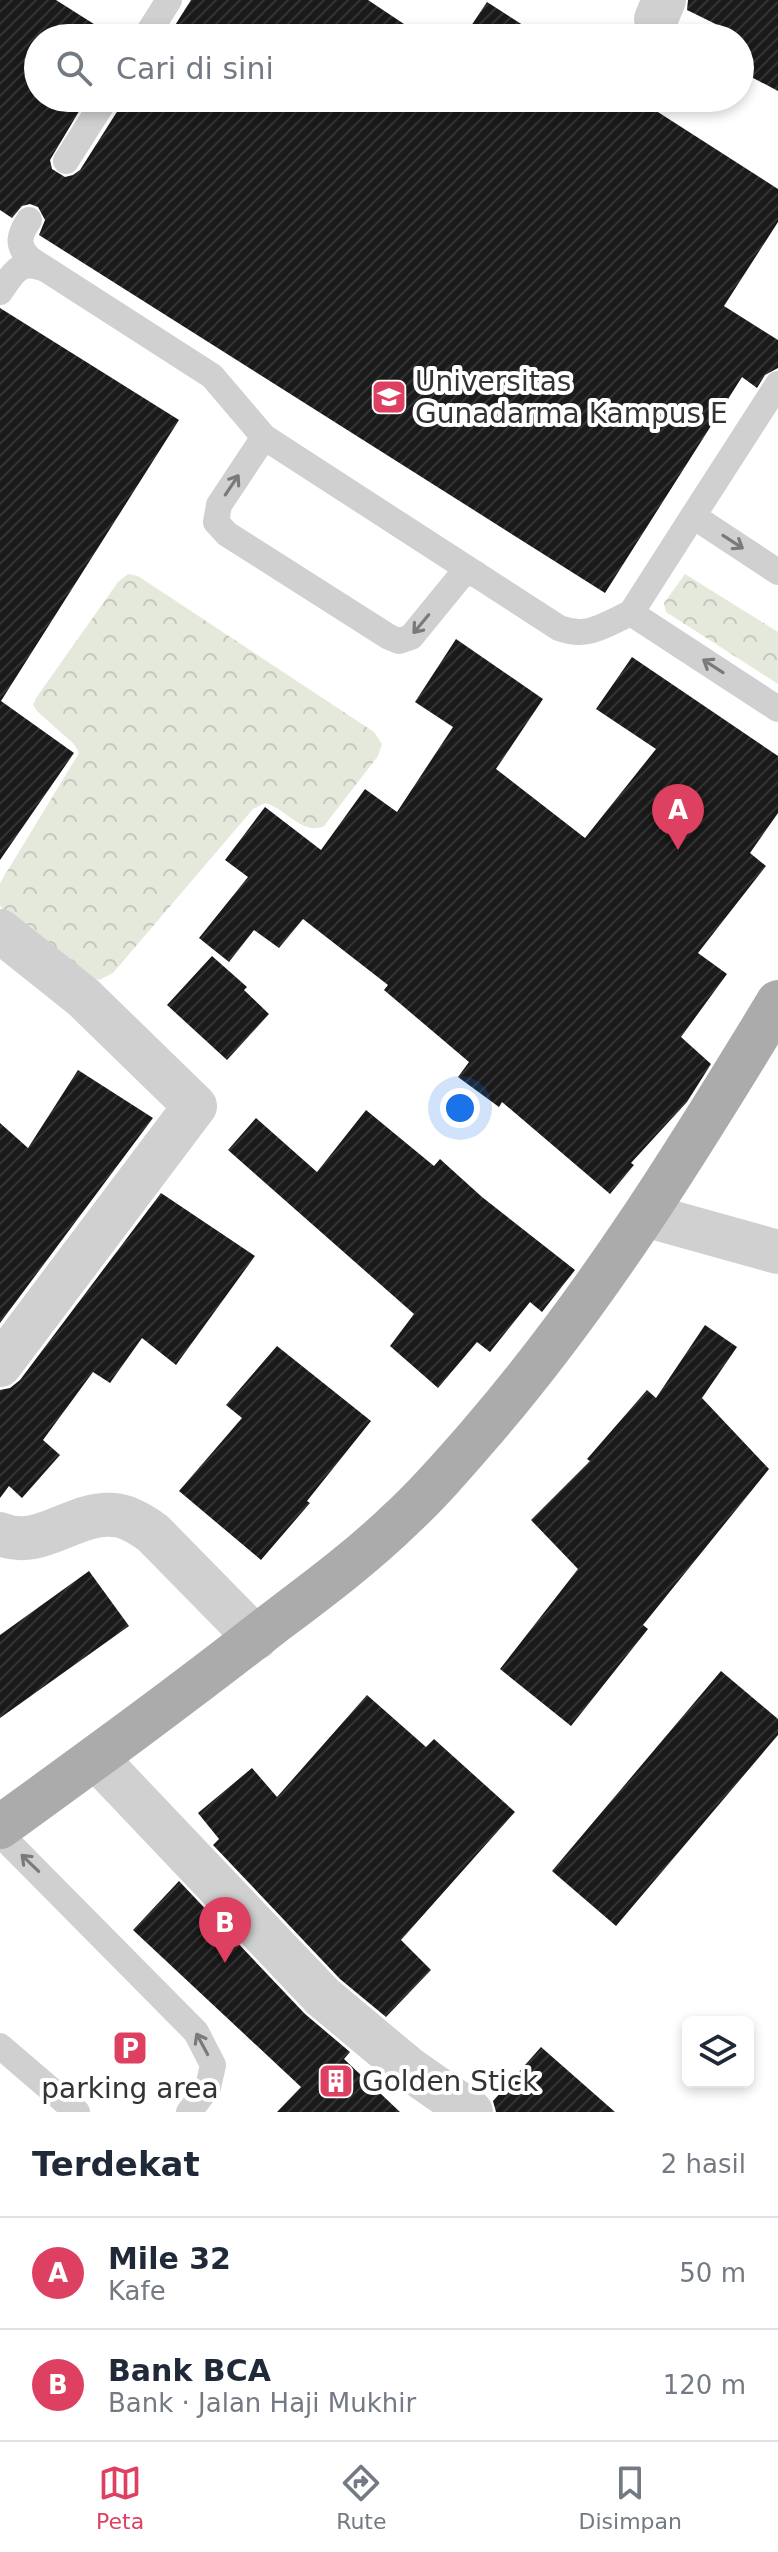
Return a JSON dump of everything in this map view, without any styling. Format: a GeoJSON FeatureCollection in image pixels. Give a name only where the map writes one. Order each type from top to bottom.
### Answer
{"type":"FeatureCollection","features":[{"type":"Feature","properties":{"kind":"main road"},"geometry":{"type":"LineString","coordinates":[[0,1827],[256,1638],[402,1519],[517,1391],[574,1319],[645,1215],[778,1002]]}},
{"type":"Feature","properties":{"kind":"street"},"geometry":{"type":"LineString","coordinates":[[0,931],[83,997],[195,1106],[0,1365]]}},
{"type":"Feature","properties":{"kind":"street"},"geometry":{"type":"LineString","coordinates":[[645,1215],[778,1252]]}},
{"type":"Feature","properties":{"kind":"street"},"geometry":{"type":"LineString","coordinates":[[0,1534],[34,1539],[87,1517],[114,1515],[139,1523],[153,1533],[256,1638]]}},
{"type":"Feature","properties":{"kind":"street"},"geometry":{"type":"LineString","coordinates":[[96,1758],[323,1997],[408,2068],[471,2112]]}},
{"type":"Feature","properties":{"kind":"lane"},"geometry":{"type":"LineString","coordinates":[[154,24],[169,0]]}},
{"type":"Feature","properties":{"kind":"lane"},"geometry":{"type":"LineString","coordinates":[[66,161],[97,112]]}},
{"type":"Feature","properties":{"kind":"lane"},"geometry":{"type":"LineString","coordinates":[[29,220],[19,241],[23,252],[42,268],[212,376],[264,437],[559,628],[576,634],[593,631],[631,613],[778,384]]}},
{"type":"Feature","properties":{"kind":"lane"},"geometry":{"type":"LineString","coordinates":[[0,292],[21,266],[31,264],[42,268]]}},
{"type":"Feature","properties":{"kind":"lane"},"geometry":{"type":"LineString","coordinates":[[264,437],[219,505],[216,522],[227,534],[399,641],[411,637],[460,577],[467,573],[476,574]]}},
{"type":"Feature","properties":{"kind":"lane"},"geometry":{"type":"LineString","coordinates":[[693,516],[778,572]]}},
{"type":"Feature","properties":{"kind":"lane"},"geometry":{"type":"LineString","coordinates":[[631,613],[778,709]]}},
{"type":"Feature","properties":{"kind":"lane"},"geometry":{"type":"LineString","coordinates":[[0,1834],[196,2032],[213,2065],[208,2087],[189,2112]]}},
{"type":"Feature","properties":{"kind":"lane"},"geometry":{"type":"LineString","coordinates":[[0,2046],[77,2112]]}},
{"type":"Feature","properties":{"kind":"green space"},"geometry":{"type":"Polygon","coordinates":[[[128,574],[138,576],[374,732],[382,744],[378,756],[324,826],[308,827],[265,803],[253,809],[113,973],[99,980],[84,974],[5,914],[0,905],[0,883],[79,753],[75,745],[33,705],[118,582],[128,574]]]}},
{"type":"Feature","properties":{"kind":"green space"},"geometry":{"type":"Polygon","coordinates":[[[685,574],[778,632],[778,684],[666,612],[664,603],[685,574]]]}},
{"type":"Feature","properties":{"kind":"building"},"geometry":{"type":"Polygon","coordinates":[[[0,0],[56,0],[94,24],[24,24],[24,112],[79,112],[50,160],[52,169],[65,177],[80,170],[117,112],[658,112],[778,189],[778,222],[724,306],[778,340],[778,368],[765,375],[757,388],[742,377],[605,593],[39,235],[45,220],[38,207],[30,204],[22,206],[12,218],[0,210],[0,0]]]}},
{"type":"Feature","properties":{"kind":"building"},"geometry":{"type":"Polygon","coordinates":[[[191,0],[368,0],[404,24],[176,24],[191,0]]]}},
{"type":"Feature","properties":{"kind":"building"},"geometry":{"type":"Polygon","coordinates":[[[688,0],[778,0],[778,91],[754,78],[754,24],[716,24],[687,10],[688,0]]]}},
{"type":"Feature","properties":{"kind":"building"},"geometry":{"type":"Polygon","coordinates":[[[487,2],[521,24],[472,24],[487,2]]]}},
{"type":"Feature","properties":{"kind":"building"},"geometry":{"type":"Polygon","coordinates":[[[0,308],[179,420],[1,701],[74,753],[0,860],[0,308]]]}},
{"type":"Feature","properties":{"kind":"building"},"geometry":{"type":"Polygon","coordinates":[[[456,639],[543,699],[496,769],[585,838],[656,749],[596,709],[632,657],[778,756],[778,813],[750,853],[766,866],[698,953],[727,974],[681,1037],[711,1064],[687,1102],[631,1163],[634,1165],[610,1194],[502,1102],[499,1107],[458,1077],[469,1062],[384,990],[388,985],[303,919],[279,948],[254,930],[229,962],[199,938],[248,877],[225,860],[265,807],[321,850],[365,789],[397,812],[453,727],[415,702],[456,639]]]}},
{"type":"Feature","properties":{"kind":"building"},"geometry":{"type":"Polygon","coordinates":[[[212,956],[247,987],[244,990],[269,1014],[227,1060],[167,1005],[212,956]]]}},
{"type":"Feature","properties":{"kind":"building"},"geometry":{"type":"Polygon","coordinates":[[[78,1070],[153,1118],[0,1323],[0,1123],[28,1148],[78,1070]]]}},
{"type":"Feature","properties":{"kind":"building"},"geometry":{"type":"Polygon","coordinates":[[[366,1110],[434,1166],[440,1159],[482,1197],[575,1270],[542,1312],[530,1302],[490,1352],[477,1342],[438,1388],[390,1346],[414,1314],[228,1150],[256,1118],[317,1172],[366,1110]]]}},
{"type":"Feature","properties":{"kind":"building"},"geometry":{"type":"Polygon","coordinates":[[[161,1193],[255,1256],[176,1365],[142,1338],[110,1383],[93,1372],[43,1440],[60,1455],[22,1498],[9,1486],[0,1498],[0,1390],[10,1388],[20,1380],[161,1193]]]}},
{"type":"Feature","properties":{"kind":"building"},"geometry":{"type":"Polygon","coordinates":[[[705,1325],[737,1347],[702,1398],[769,1469],[643,1625],[648,1629],[571,1726],[500,1669],[578,1569],[531,1520],[590,1461],[587,1459],[647,1390],[656,1398],[705,1325]]]}},
{"type":"Feature","properties":{"kind":"building"},"geometry":{"type":"Polygon","coordinates":[[[277,1346],[371,1421],[307,1501],[310,1503],[261,1560],[179,1491],[242,1418],[226,1405],[277,1346]]]}},
{"type":"Feature","properties":{"kind":"building"},"geometry":{"type":"Polygon","coordinates":[[[89,1571],[129,1626],[0,1718],[0,1635],[89,1571]]]}},
{"type":"Feature","properties":{"kind":"building"},"geometry":{"type":"Polygon","coordinates":[[[721,1671],[778,1719],[778,1735],[616,1926],[552,1871],[721,1671]]]}},
{"type":"Feature","properties":{"kind":"building"},"geometry":{"type":"Polygon","coordinates":[[[367,1695],[426,1747],[434,1739],[515,1812],[401,1940],[431,1970],[386,2017],[340,1979],[213,1845],[219,1839],[198,1813],[252,1768],[277,1797],[367,1695]]]}},
{"type":"Feature","properties":{"kind":"building"},"geometry":{"type":"Polygon","coordinates":[[[179,1881],[305,2014],[350,2052],[344,2059],[400,2112],[277,2112],[301,2087],[133,1930],[179,1881]]]}},
{"type":"Feature","properties":{"kind":"building"},"geometry":{"type":"Polygon","coordinates":[[[541,2047],[615,2112],[496,2112],[493,2101],[541,2047]]]}},
{"type":"Feature","properties":{"kind":"place","name":"Universitas Gunadarma Kampus E"},"geometry":{"type":"Point","coordinates":[389,397]}},
{"type":"Feature","properties":{"kind":"place","name":"Mile 32"},"geometry":{"type":"Point","coordinates":[678,850]}},
{"type":"Feature","properties":{"kind":"place","name":"Bank BCA"},"geometry":{"type":"Point","coordinates":[225,1963]}},
{"type":"Feature","properties":{"kind":"place","name":"parking area"},"geometry":{"type":"Point","coordinates":[130,2048]}},
{"type":"Feature","properties":{"kind":"place","name":"Golden Stick"},"geometry":{"type":"Point","coordinates":[336,2081]}}]}
